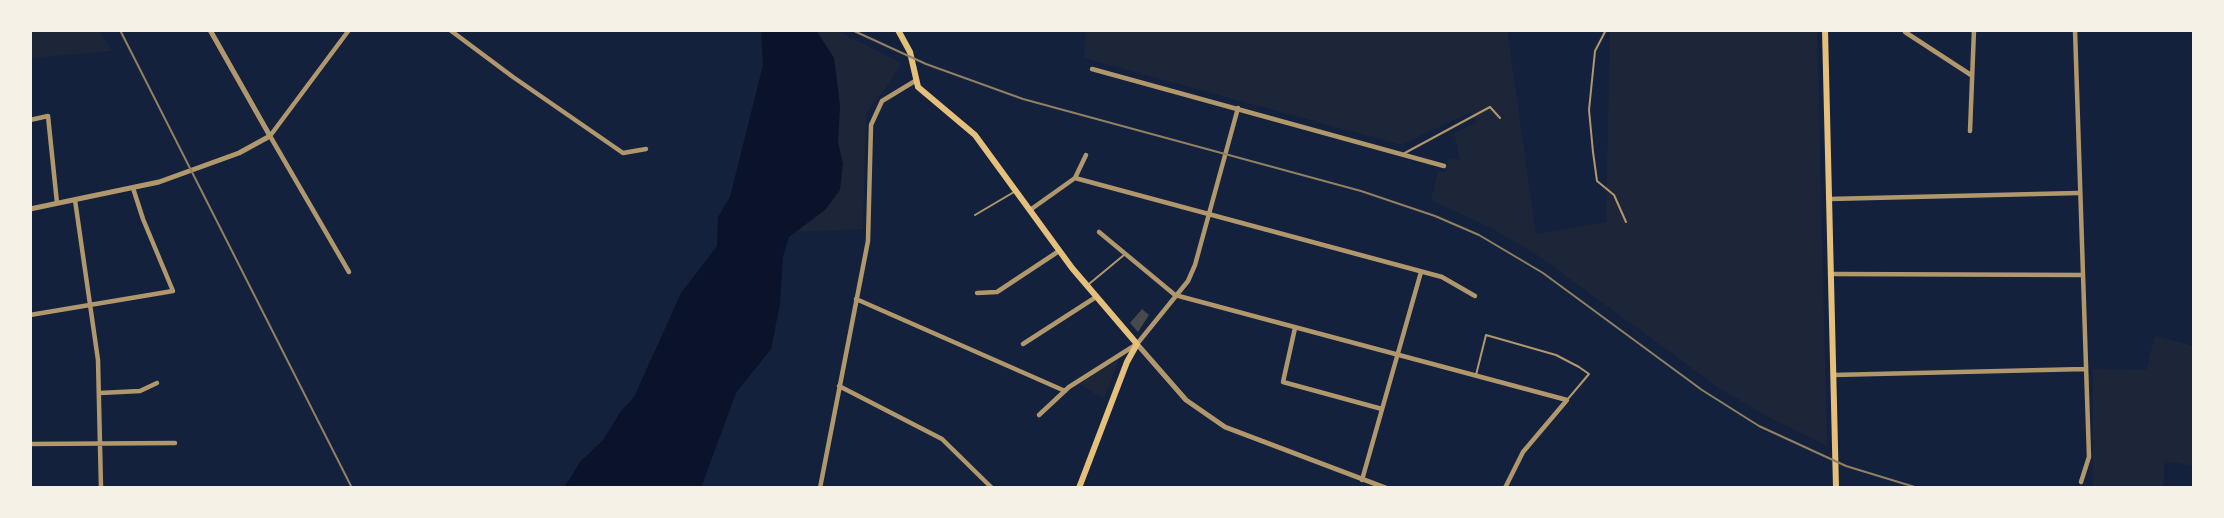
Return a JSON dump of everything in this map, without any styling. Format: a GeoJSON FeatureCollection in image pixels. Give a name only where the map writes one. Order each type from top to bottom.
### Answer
{"type":"FeatureCollection","features":[{"type":"Feature","properties":{"kind":"main road"},"geometry":{"type":"LineString","coordinates":[[898,30],[910,52],[915,81],[922,93],[958,118],[975,135],[1086,286],[1137,344],[1127,362],[1079,488]]}},
{"type":"Feature","properties":{"kind":"main road"},"geometry":{"type":"LineString","coordinates":[[1825,30],[1836,488]]}},
{"type":"Feature","properties":{"kind":"street"},"geometry":{"type":"LineString","coordinates":[[210,30],[349,272]]}},
{"type":"Feature","properties":{"kind":"street"},"geometry":{"type":"LineString","coordinates":[[30,209],[169,179],[251,148],[270,136],[349,30]]}},
{"type":"Feature","properties":{"kind":"street"},"geometry":{"type":"LineString","coordinates":[[450,30],[623,153],[646,149]]}},
{"type":"Feature","properties":{"kind":"street"},"geometry":{"type":"LineString","coordinates":[[1970,131],[1974,30]]}},
{"type":"Feature","properties":{"kind":"street"},"geometry":{"type":"LineString","coordinates":[[2074,30],[2089,457],[2081,482]]}},
{"type":"Feature","properties":{"kind":"street"},"geometry":{"type":"LineString","coordinates":[[1905,32],[1971,75]]}},
{"type":"Feature","properties":{"kind":"street"},"geometry":{"type":"LineString","coordinates":[[1092,69],[1444,166]]}},
{"type":"Feature","properties":{"kind":"street"},"geometry":{"type":"LineString","coordinates":[[820,488],[869,228],[870,138],[873,116],[888,95],[915,81]]}},
{"type":"Feature","properties":{"kind":"street"},"geometry":{"type":"LineString","coordinates":[[1039,415],[1065,391],[1106,362],[1137,344],[1192,273],[1238,108]]}},
{"type":"Feature","properties":{"kind":"street"},"geometry":{"type":"LineString","coordinates":[[30,120],[48,116],[57,203]]}},
{"type":"Feature","properties":{"kind":"street"},"geometry":{"type":"LineString","coordinates":[[1030,210],[1076,178],[1086,155]]}},
{"type":"Feature","properties":{"kind":"street"},"geometry":{"type":"LineString","coordinates":[[1076,178],[1452,281],[1474,296]]}},
{"type":"Feature","properties":{"kind":"street"},"geometry":{"type":"LineString","coordinates":[[30,315],[173,291],[133,188]]}},
{"type":"Feature","properties":{"kind":"street"},"geometry":{"type":"LineString","coordinates":[[1829,199],[2078,193]]}},
{"type":"Feature","properties":{"kind":"street"},"geometry":{"type":"LineString","coordinates":[[75,200],[91,304],[100,393],[101,488]]}},
{"type":"Feature","properties":{"kind":"street"},"geometry":{"type":"LineString","coordinates":[[1099,232],[1175,296],[1567,400],[1523,452],[1505,488]]}},
{"type":"Feature","properties":{"kind":"street"},"geometry":{"type":"LineString","coordinates":[[977,293],[997,292],[1059,251]]}},
{"type":"Feature","properties":{"kind":"street"},"geometry":{"type":"LineString","coordinates":[[1362,480],[1421,272]]}},
{"type":"Feature","properties":{"kind":"street"},"geometry":{"type":"LineString","coordinates":[[1831,274],[2083,274]]}},
{"type":"Feature","properties":{"kind":"street"},"geometry":{"type":"LineString","coordinates":[[1023,344],[1096,297]]}},
{"type":"Feature","properties":{"kind":"street"},"geometry":{"type":"LineString","coordinates":[[856,299],[1065,391]]}},
{"type":"Feature","properties":{"kind":"street"},"geometry":{"type":"LineString","coordinates":[[1295,328],[1283,382],[1382,408]]}},
{"type":"Feature","properties":{"kind":"street"},"geometry":{"type":"LineString","coordinates":[[1137,344],[1186,400],[1217,423],[1264,444],[1386,488]]}},
{"type":"Feature","properties":{"kind":"street"},"geometry":{"type":"LineString","coordinates":[[1833,375],[2085,369]]}},
{"type":"Feature","properties":{"kind":"street"},"geometry":{"type":"LineString","coordinates":[[100,393],[140,391],[157,383]]}},
{"type":"Feature","properties":{"kind":"street"},"geometry":{"type":"LineString","coordinates":[[839,386],[942,439],[992,488]]}},
{"type":"Feature","properties":{"kind":"street"},"geometry":{"type":"LineString","coordinates":[[30,444],[175,443]]}},
{"type":"Feature","properties":{"kind":"lane"},"geometry":{"type":"LineString","coordinates":[[1606,30],[1596,51],[1590,98],[1593,152],[1597,180],[1614,195],[1626,222]]}},
{"type":"Feature","properties":{"kind":"lane"},"geometry":{"type":"LineString","coordinates":[[1403,154],[1490,107],[1500,118]]}},
{"type":"Feature","properties":{"kind":"lane"},"geometry":{"type":"LineString","coordinates":[[975,215],[1016,190]]}},
{"type":"Feature","properties":{"kind":"lane"},"geometry":{"type":"LineString","coordinates":[[1086,286],[1125,254]]}},
{"type":"Feature","properties":{"kind":"lane"},"geometry":{"type":"LineString","coordinates":[[1476,375],[1486,335],[1568,360],[1588,374],[1567,400]]}},
{"type":"Feature","properties":{"kind":"shaded area"},"geometry":{"type":"Polygon","coordinates":[[[30,30],[99,30],[112,51],[30,58],[30,30]]]}},
{"type":"Feature","properties":{"kind":"shaded area"},"geometry":{"type":"Polygon","coordinates":[[[761,30],[816,30],[834,58],[840,105],[838,143],[843,164],[840,190],[826,209],[789,237],[783,257],[780,304],[771,349],[736,393],[701,488],[564,488],[580,462],[603,440],[621,411],[634,397],[681,293],[717,246],[718,217],[730,197],[763,65],[761,30]]]}},
{"type":"Feature","properties":{"kind":"shaded area"},"geometry":{"type":"Polygon","coordinates":[[[816,30],[835,30],[901,63],[888,85],[866,113],[863,229],[796,232],[826,209],[843,164],[838,143],[840,105],[834,58],[816,30]]]}},
{"type":"Feature","properties":{"kind":"shaded area"},"geometry":{"type":"Polygon","coordinates":[[[1086,30],[1507,30],[1536,234],[1606,222],[1610,30],[1817,30],[1827,446],[1770,418],[1719,388],[1536,254],[1489,227],[1431,200],[1438,171],[1445,172],[1449,158],[1460,160],[1454,133],[1477,122],[1471,112],[1401,145],[1084,58],[1086,30]]]}},
{"type":"Feature","properties":{"kind":"shaded area"},"geometry":{"type":"Polygon","coordinates":[[[2155,336],[2194,346],[2194,466],[2165,461],[2163,488],[2093,488],[2093,369],[2146,370],[2155,336]]]}},
{"type":"Feature","properties":{"kind":"shaded area"},"geometry":{"type":"Polygon","coordinates":[[[1119,359],[1104,399],[1079,384],[1119,359]]]}},
{"type":"Feature","properties":{"kind":"building"},"geometry":{"type":"Polygon","coordinates":[[[1142,309],[1149,315],[1138,332],[1130,323],[1142,309]]]}},
{"type":"Feature","properties":{"kind":"railway"},"geometry":{"type":"LineString","coordinates":[[120,30],[352,488]]}},
{"type":"Feature","properties":{"kind":"railway"},"geometry":{"type":"LineString","coordinates":[[852,30],[926,64],[1023,99],[1361,191],[1435,216],[1479,235],[1543,273],[1702,390],[1759,426],[1846,466],[1918,488]]}}]}
